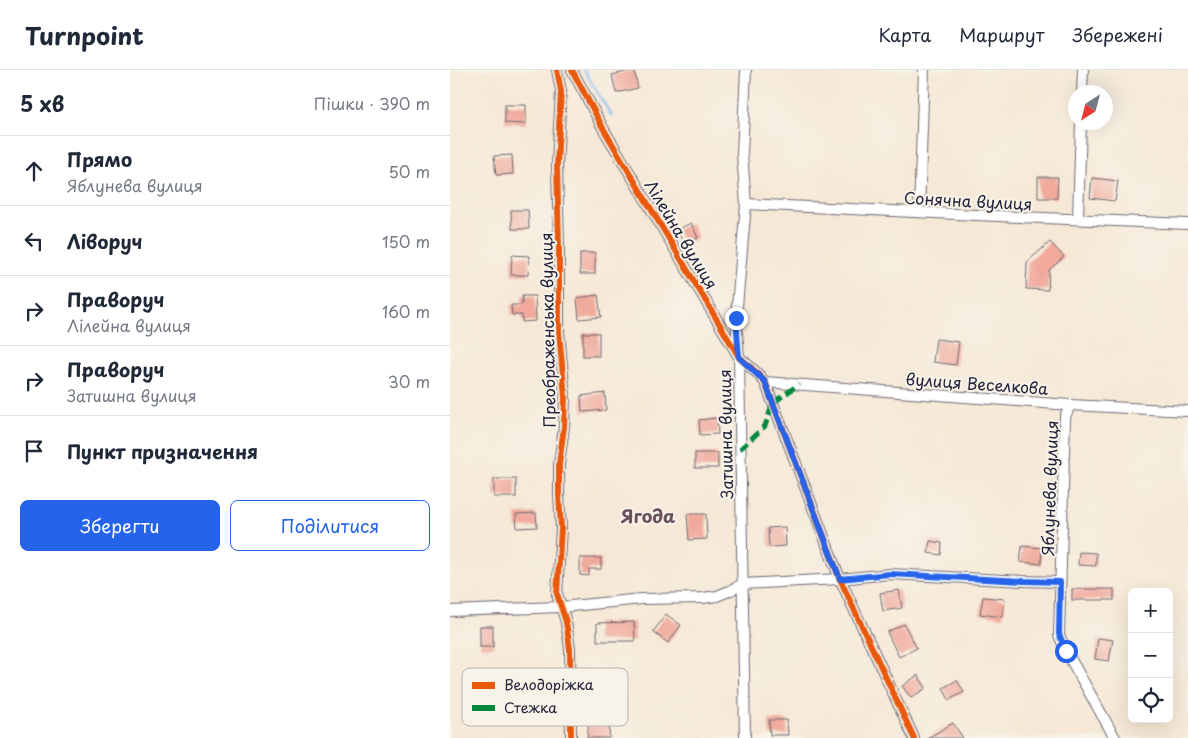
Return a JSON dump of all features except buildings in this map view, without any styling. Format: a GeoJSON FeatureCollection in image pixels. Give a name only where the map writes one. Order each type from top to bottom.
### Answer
{"type":"FeatureCollection","features":[{"type":"Feature","properties":{"kind":"street","name":"Преображенська вулиця"},"geometry":{"type":"LineString","coordinates":[[557,70],[560,90],[557,164],[559,332],[564,397],[564,427],[559,472],[561,528],[558,594],[566,622],[570,649],[570,668]]}},
{"type":"Feature","properties":{"kind":"street","name":"Лілейна вулиця"},"geometry":{"type":"LineString","coordinates":[[572,70],[603,128],[739,357],[765,382],[840,579],[914,738]]}},
{"type":"Feature","properties":{"kind":"street","name":"Затишна вулиця"},"geometry":{"type":"LineString","coordinates":[[745,738],[739,357],[736,318],[746,204],[742,154],[746,70]]}},
{"type":"Feature","properties":{"kind":"street"},"geometry":{"type":"LineString","coordinates":[[919,212],[924,70]]}},
{"type":"Feature","properties":{"kind":"street"},"geometry":{"type":"LineString","coordinates":[[1082,70],[1082,85]]}},
{"type":"Feature","properties":{"kind":"street"},"geometry":{"type":"LineString","coordinates":[[1078,219],[1081,130]]}},
{"type":"Feature","properties":{"kind":"street","name":"Сонячна вулиця"},"geometry":{"type":"LineString","coordinates":[[746,204],[1188,224]]}},
{"type":"Feature","properties":{"kind":"street","name":"вулиця Веселкова"},"geometry":{"type":"LineString","coordinates":[[765,382],[1070,405],[1188,410]]}},
{"type":"Feature","properties":{"kind":"street","name":"Яблунева вулиця"},"geometry":{"type":"LineString","coordinates":[[1070,405],[1065,416],[1059,634],[1066,651],[1115,738]]}},
{"type":"Feature","properties":{"kind":"street"},"geometry":{"type":"LineString","coordinates":[[450,611],[562,607],[642,599],[717,596],[743,584],[840,579],[890,574],[1060,582]]}},
{"type":"Feature","properties":{"kind":"waterway"},"geometry":{"type":"LineString","coordinates":[[584,70],[611,115]]}},
{"type":"Feature","properties":{"kind":"marked path"},"geometry":{"type":"LineString","coordinates":[[740,449],[765,426],[773,403],[799,384]]}},
{"type":"Feature","properties":{"kind":"cycle path"},"geometry":{"type":"LineString","coordinates":[[557,70],[561,91],[557,165],[559,332],[565,397],[564,427],[559,464],[561,528],[557,594],[566,622],[570,649],[570,668]]}},
{"type":"Feature","properties":{"kind":"cycle path"},"geometry":{"type":"LineString","coordinates":[[572,70],[603,128],[739,357],[765,382],[840,579],[914,738]]}},
{"type":"Feature","properties":{"kind":"cycle path"},"geometry":{"type":"LineString","coordinates":[[571,726],[571,738]]}},
{"type":"Feature","properties":{"kind":"district","name":"Ягода"},"geometry":{"type":"Point","coordinates":[648,515]}},
{"type":"Feature","properties":{"kind":"route"},"geometry":{"type":"LineString","coordinates":[[736,318],[739,357],[765,382],[840,579],[890,574],[1060,582],[1059,634],[1066,651]]}}]}
